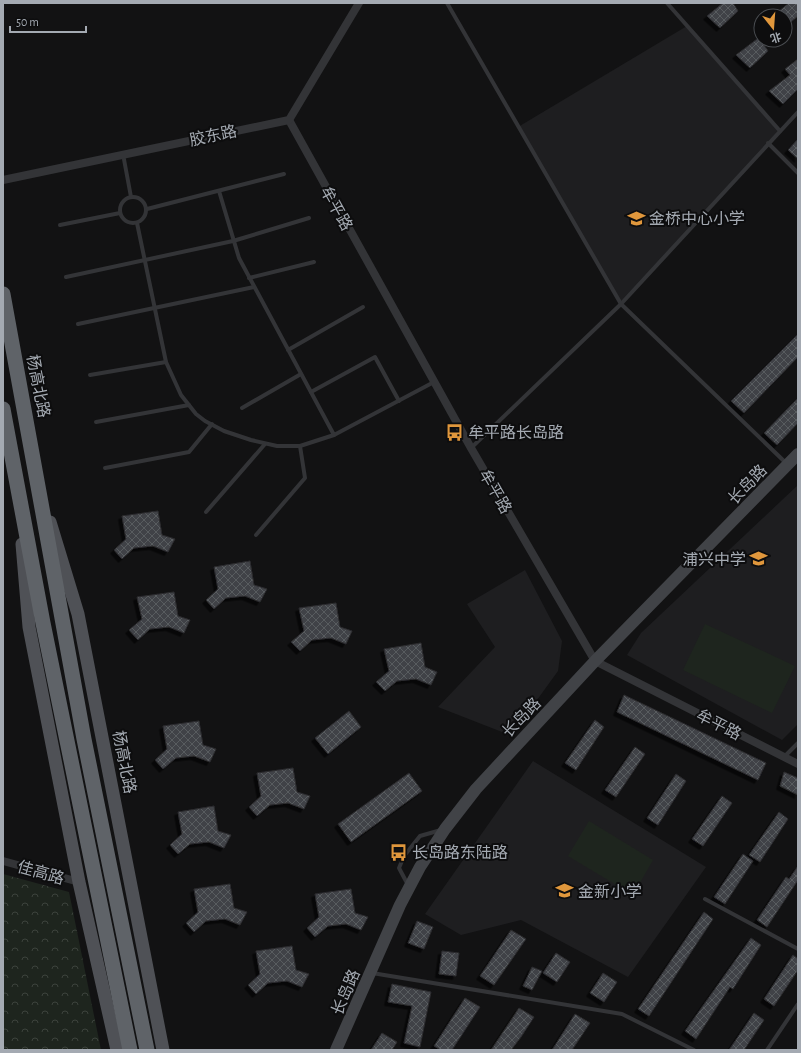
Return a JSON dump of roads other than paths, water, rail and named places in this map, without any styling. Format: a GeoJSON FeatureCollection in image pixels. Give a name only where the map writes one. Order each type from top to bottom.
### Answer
{"type":"FeatureCollection","features":[{"type":"Feature","properties":{"kind":"highway","name":"杨高北路"},"geometry":{"type":"LineString","coordinates":[[3,294],[39,485],[84,739],[147,1050]]}},
{"type":"Feature","properties":{"kind":"highway"},"geometry":{"type":"LineString","coordinates":[[3,409],[43,623],[130,1050]]}},
{"type":"Feature","properties":{"kind":"main road","name":"杨高北路"},"geometry":{"type":"LineString","coordinates":[[39,485],[78,614],[163,1050]]}},
{"type":"Feature","properties":{"kind":"main road"},"geometry":{"type":"LineString","coordinates":[[18,488],[29,627],[79,882],[116,1050]]}},
{"type":"Feature","properties":{"kind":"street"},"geometry":{"type":"LineString","coordinates":[[289,120],[359,3]]}},
{"type":"Feature","properties":{"kind":"street","name":"胶东路"},"geometry":{"type":"LineString","coordinates":[[3,180],[289,120]]}},
{"type":"Feature","properties":{"kind":"street","name":"牟平路"},"geometry":{"type":"LineString","coordinates":[[289,120],[471,448],[595,661],[798,764]]}},
{"type":"Feature","properties":{"kind":"street","name":"长岛路"},"geometry":{"type":"LineString","coordinates":[[336,1050],[409,887],[420,867],[445,829],[476,789],[595,661],[798,454]]}},
{"type":"Feature","properties":{"kind":"street","name":"佳高路"},"geometry":{"type":"LineString","coordinates":[[3,861],[79,882]]}},
{"type":"Feature","properties":{"kind":"lane"},"geometry":{"type":"LineString","coordinates":[[447,3],[621,304],[788,465]]}},
{"type":"Feature","properties":{"kind":"lane"},"geometry":{"type":"LineString","coordinates":[[667,3],[780,131]]}},
{"type":"Feature","properties":{"kind":"lane"},"geometry":{"type":"LineString","coordinates":[[471,448],[621,304],[798,112]]}},
{"type":"Feature","properties":{"kind":"lane"},"geometry":{"type":"LineString","coordinates":[[768,143],[798,173]]}},
{"type":"Feature","properties":{"kind":"lane"},"geometry":{"type":"LineString","coordinates":[[123,154],[131,197]]}},
{"type":"Feature","properties":{"kind":"lane"},"geometry":{"type":"LineString","coordinates":[[147,209],[284,174]]}},
{"type":"Feature","properties":{"kind":"lane"},"geometry":{"type":"LineString","coordinates":[[219,191],[238,258],[334,435]]}},
{"type":"Feature","properties":{"kind":"lane"},"geometry":{"type":"LineString","coordinates":[[131,197],[140,198],[147,209],[144,218],[137,223],[129,222],[122,217],[120,213],[124,201],[131,197]]}},
{"type":"Feature","properties":{"kind":"lane"},"geometry":{"type":"LineString","coordinates":[[60,225],[120,213]]}},
{"type":"Feature","properties":{"kind":"lane"},"geometry":{"type":"LineString","coordinates":[[66,277],[233,241],[309,218]]}},
{"type":"Feature","properties":{"kind":"lane"},"geometry":{"type":"LineString","coordinates":[[137,223],[166,362],[181,395],[196,414],[224,431],[265,444],[277,446],[300,446],[334,435],[434,382]]}},
{"type":"Feature","properties":{"kind":"lane"},"geometry":{"type":"LineString","coordinates":[[249,278],[314,262]]}},
{"type":"Feature","properties":{"kind":"lane"},"geometry":{"type":"LineString","coordinates":[[78,324],[254,288]]}},
{"type":"Feature","properties":{"kind":"lane"},"geometry":{"type":"LineString","coordinates":[[288,350],[363,307]]}},
{"type":"Feature","properties":{"kind":"lane"},"geometry":{"type":"LineString","coordinates":[[311,392],[375,357],[399,401]]}},
{"type":"Feature","properties":{"kind":"lane"},"geometry":{"type":"LineString","coordinates":[[90,375],[166,362]]}},
{"type":"Feature","properties":{"kind":"lane"},"geometry":{"type":"LineString","coordinates":[[242,408],[301,374]]}},
{"type":"Feature","properties":{"kind":"lane"},"geometry":{"type":"LineString","coordinates":[[96,422],[189,405]]}},
{"type":"Feature","properties":{"kind":"lane"},"geometry":{"type":"LineString","coordinates":[[105,468],[189,452],[212,424]]}},
{"type":"Feature","properties":{"kind":"lane"},"geometry":{"type":"LineString","coordinates":[[206,512],[265,444]]}},
{"type":"Feature","properties":{"kind":"lane"},"geometry":{"type":"LineString","coordinates":[[256,535],[305,478],[300,446]]}},
{"type":"Feature","properties":{"kind":"lane"},"geometry":{"type":"LineString","coordinates":[[783,757],[798,743]]}},
{"type":"Feature","properties":{"kind":"lane"},"geometry":{"type":"LineString","coordinates":[[409,887],[400,868],[404,856],[420,836],[445,829]]}},
{"type":"Feature","properties":{"kind":"lane"},"geometry":{"type":"LineString","coordinates":[[705,898],[798,949]]}},
{"type":"Feature","properties":{"kind":"lane"},"geometry":{"type":"LineString","coordinates":[[370,973],[622,1014],[694,1050]]}},
{"type":"Feature","properties":{"kind":"lane"},"geometry":{"type":"LineString","coordinates":[[767,1050],[798,1004]]}},
{"type":"Feature","properties":{"kind":"place","name":"金桥中心小学"},"geometry":{"type":"Point","coordinates":[636,218]}},
{"type":"Feature","properties":{"kind":"place","name":"牟平路长岛路"},"geometry":{"type":"Point","coordinates":[455,432]}},
{"type":"Feature","properties":{"kind":"place","name":"浦兴中学"},"geometry":{"type":"Point","coordinates":[759,559]}},
{"type":"Feature","properties":{"kind":"place","name":"长岛路东陆路"},"geometry":{"type":"Point","coordinates":[399,852]}},
{"type":"Feature","properties":{"kind":"place","name":"金新小学"},"geometry":{"type":"Point","coordinates":[565,891]}}]}
